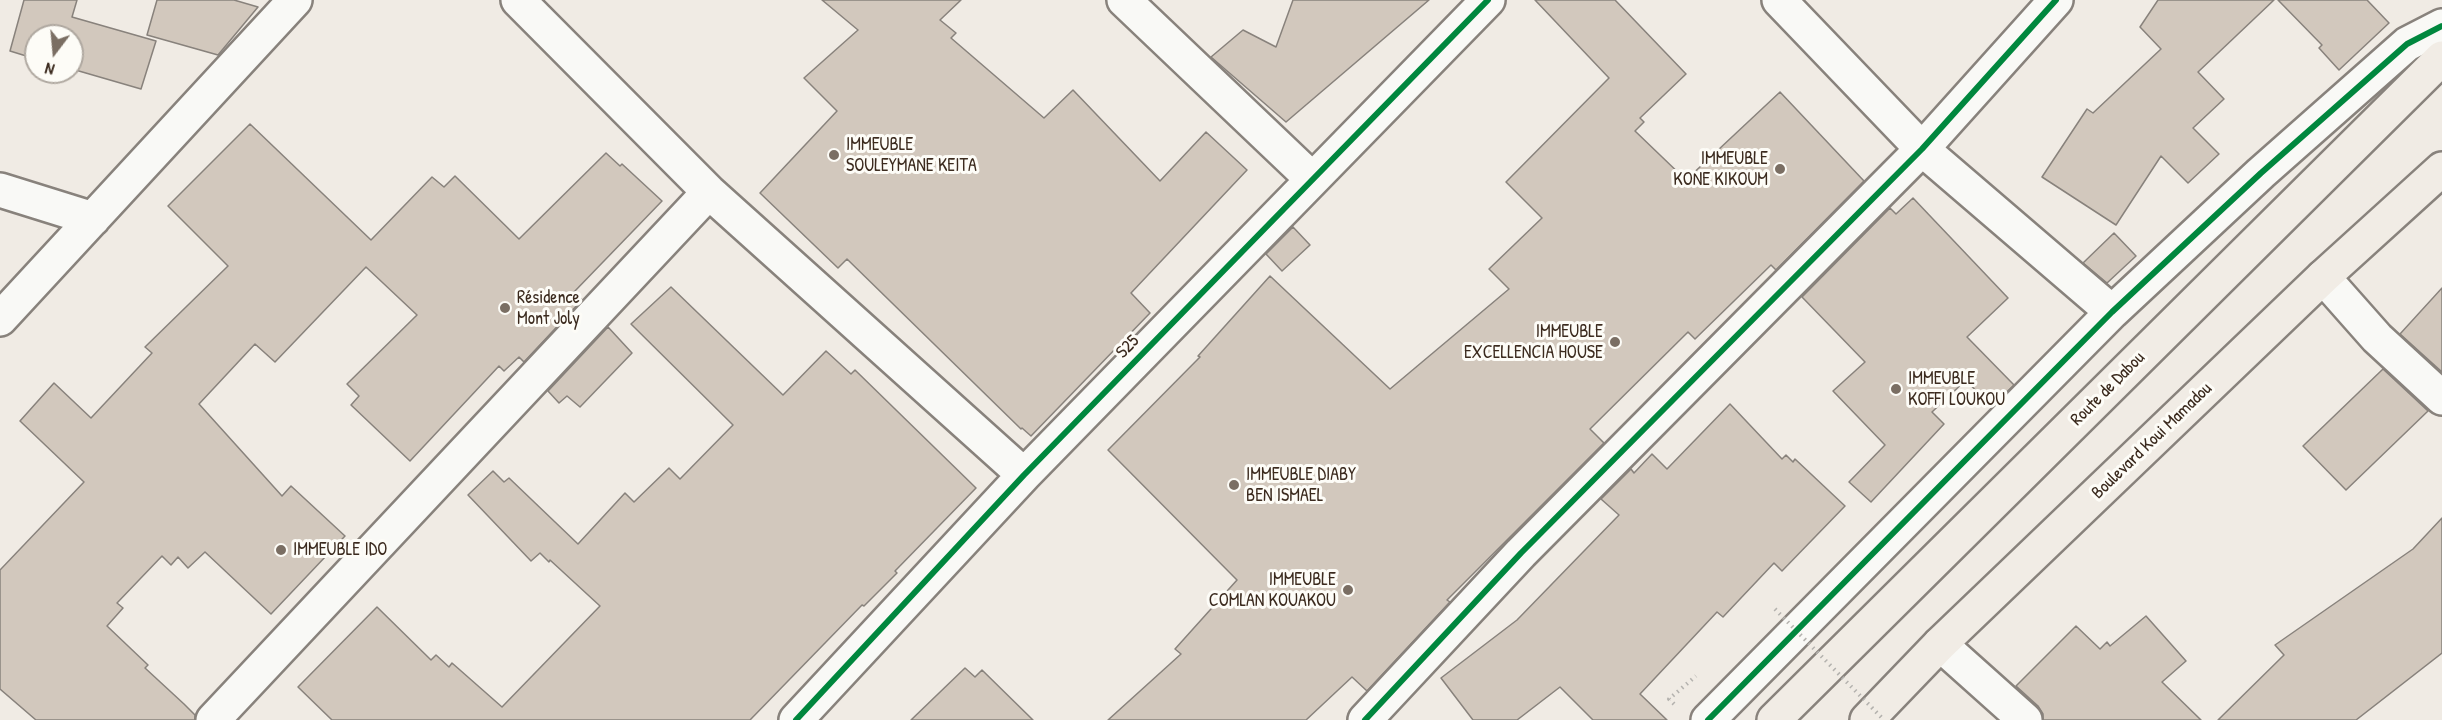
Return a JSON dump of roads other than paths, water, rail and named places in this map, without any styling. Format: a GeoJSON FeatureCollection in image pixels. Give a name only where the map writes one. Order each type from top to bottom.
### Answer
{"type":"FeatureCollection","features":[{"type":"Feature","properties":{"kind":"main road","name":"Route de Dabou"},"geometry":{"type":"LineString","coordinates":[[1774,720],[2442,58]]}},
{"type":"Feature","properties":{"kind":"main road","name":"Boulevard Koui Mamadou"},"geometry":{"type":"LineString","coordinates":[[1868,720],[1940,644],[2323,277],[2442,169]]}},
{"type":"Feature","properties":{"kind":"street"},"geometry":{"type":"LineString","coordinates":[[0,318],[295,0]]}},
{"type":"Feature","properties":{"kind":"street"},"geometry":{"type":"LineString","coordinates":[[518,0],[709,192],[1024,476]]}},
{"type":"Feature","properties":{"kind":"street"},"geometry":{"type":"LineString","coordinates":[[1124,0],[1312,179]]}},
{"type":"Feature","properties":{"kind":"street","name":"S25"},"geometry":{"type":"LineString","coordinates":[[796,720],[1024,476],[1488,0]]}},
{"type":"Feature","properties":{"kind":"street"},"geometry":{"type":"LineString","coordinates":[[1779,0],[1922,149],[2112,312]]}},
{"type":"Feature","properties":{"kind":"street"},"geometry":{"type":"LineString","coordinates":[[1365,720],[1521,554],[1922,149],[2056,0]]}},
{"type":"Feature","properties":{"kind":"street"},"geometry":{"type":"LineString","coordinates":[[1708,720],[2112,312],[2261,172],[2407,44],[2442,26]]}},
{"type":"Feature","properties":{"kind":"street"},"geometry":{"type":"LineString","coordinates":[[0,190],[93,219]]}},
{"type":"Feature","properties":{"kind":"street"},"geometry":{"type":"LineString","coordinates":[[213,720],[709,192]]}},
{"type":"Feature","properties":{"kind":"street"},"geometry":{"type":"LineString","coordinates":[[2323,277],[2377,338],[2442,398]]}},
{"type":"Feature","properties":{"kind":"street"},"geometry":{"type":"LineString","coordinates":[[1940,644],[2025,720]]}},
{"type":"Feature","properties":{"kind":"place","name":"IMMEUBLE SOULEYMANE KEITA"},"geometry":{"type":"Point","coordinates":[834,155]}},
{"type":"Feature","properties":{"kind":"place","name":"IMMEUBLE KONE KIKOUM"},"geometry":{"type":"Point","coordinates":[1780,169]}},
{"type":"Feature","properties":{"kind":"place","name":"Résidence Mont Joly"},"geometry":{"type":"Point","coordinates":[505,308]}},
{"type":"Feature","properties":{"kind":"place","name":"IMMEUBLE EXCELLENCIA HOUSE"},"geometry":{"type":"Point","coordinates":[1615,342]}},
{"type":"Feature","properties":{"kind":"place","name":"IMMEUBLE KOFFI LOUKOU"},"geometry":{"type":"Point","coordinates":[1896,389]}},
{"type":"Feature","properties":{"kind":"place","name":"IMMEUBLE DIABY BEN ISMAEL"},"geometry":{"type":"Point","coordinates":[1234,485]}},
{"type":"Feature","properties":{"kind":"place","name":"IMMEUBLE IDO"},"geometry":{"type":"Point","coordinates":[281,550]}},
{"type":"Feature","properties":{"kind":"place","name":"IMMEUBLE COMLAN KOUAKOU"},"geometry":{"type":"Point","coordinates":[1348,590]}}]}
